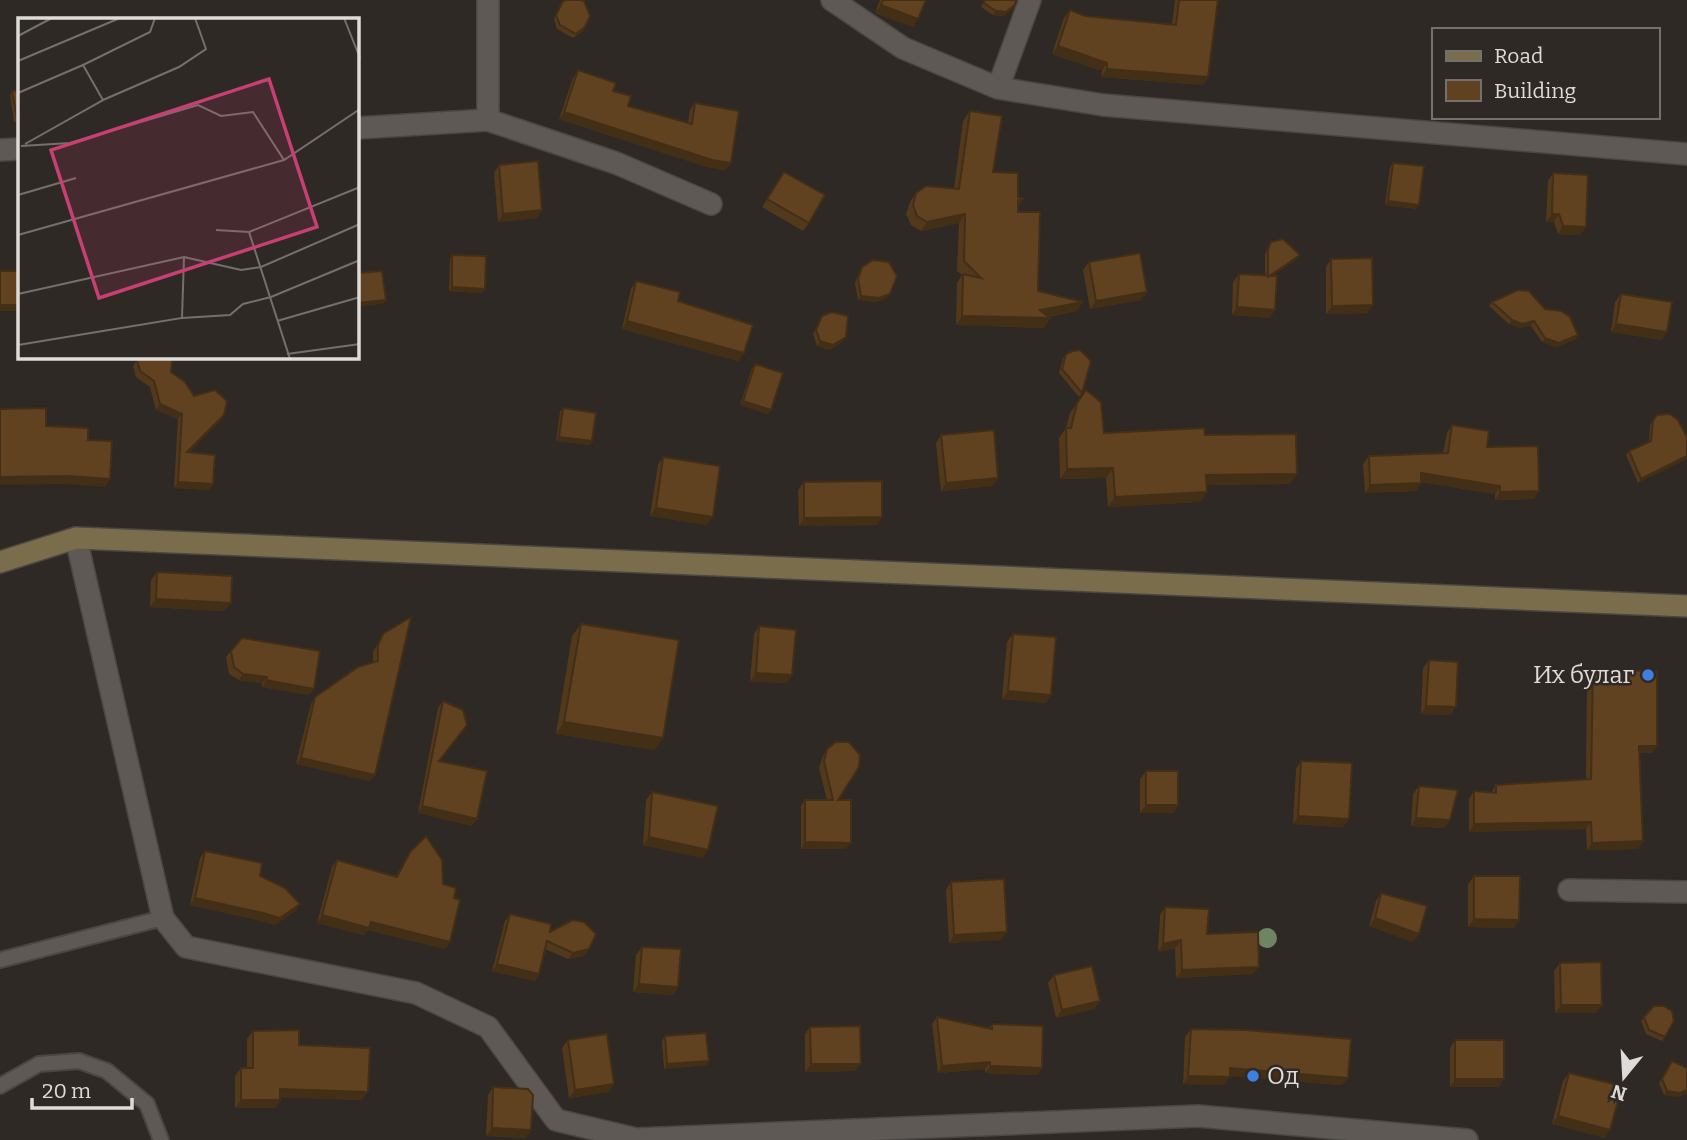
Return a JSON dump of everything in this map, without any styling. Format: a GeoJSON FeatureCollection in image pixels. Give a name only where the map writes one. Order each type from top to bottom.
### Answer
{"type":"FeatureCollection","features":[{"type":"Feature","properties":{"kind":"main road"},"geometry":{"type":"LineString","coordinates":[[0,562],[76,538],[1687,606]]}},
{"type":"Feature","properties":{"kind":"street"},"geometry":{"type":"LineString","coordinates":[[488,0],[488,120]]}},
{"type":"Feature","properties":{"kind":"street"},"geometry":{"type":"LineString","coordinates":[[832,0],[903,48],[998,88],[1103,105],[1687,154]]}},
{"type":"Feature","properties":{"kind":"street"},"geometry":{"type":"LineString","coordinates":[[998,88],[1030,0]]}},
{"type":"Feature","properties":{"kind":"street"},"geometry":{"type":"LineString","coordinates":[[359,128],[488,120],[616,163],[711,204]]}},
{"type":"Feature","properties":{"kind":"street"},"geometry":{"type":"LineString","coordinates":[[0,150],[18,149]]}},
{"type":"Feature","properties":{"kind":"street"},"geometry":{"type":"LineString","coordinates":[[76,538],[163,918],[186,947],[416,993],[488,1027],[556,1120],[636,1139],[1198,1116],[1467,1140]]}},
{"type":"Feature","properties":{"kind":"street"},"geometry":{"type":"LineString","coordinates":[[1569,890],[1687,892]]}},
{"type":"Feature","properties":{"kind":"lane"},"geometry":{"type":"LineString","coordinates":[[0,960],[163,918]]}},
{"type":"Feature","properties":{"kind":"lane"},"geometry":{"type":"LineString","coordinates":[[0,1086],[38,1064],[79,1061],[107,1071],[147,1104],[161,1140]]}},
{"type":"Feature","properties":{"kind":"building"},"geometry":{"type":"Polygon","coordinates":[[[566,0],[584,1],[590,16],[585,27],[576,34],[560,25],[556,15],[566,0]]]}},
{"type":"Feature","properties":{"kind":"building"},"geometry":{"type":"Polygon","coordinates":[[[883,0],[926,0],[918,19],[881,5],[883,0]]]}},
{"type":"Feature","properties":{"kind":"building"},"geometry":{"type":"Polygon","coordinates":[[[985,0],[1016,0],[1015,5],[1006,12],[996,11],[984,3],[985,0]]]}},
{"type":"Feature","properties":{"kind":"building"},"geometry":{"type":"Polygon","coordinates":[[[1179,0],[1218,0],[1208,77],[1107,69],[1107,63],[1058,46],[1070,10],[1085,16],[1176,25],[1179,0]]]}},
{"type":"Feature","properties":{"kind":"building"},"geometry":{"type":"Polygon","coordinates":[[[578,70],[616,83],[613,91],[631,96],[628,106],[692,124],[695,103],[739,111],[731,163],[712,160],[564,112],[578,70]]]}},
{"type":"Feature","properties":{"kind":"building"},"geometry":{"type":"Polygon","coordinates":[[[18,90],[18,118],[17,118],[12,91],[18,90]]]}},
{"type":"Feature","properties":{"kind":"building"},"geometry":{"type":"Polygon","coordinates":[[[970,111],[1002,116],[993,172],[1018,173],[1018,197],[1024,199],[1018,200],[1018,212],[1040,212],[1038,291],[1083,302],[1040,310],[1050,318],[962,316],[963,274],[981,278],[964,261],[965,214],[927,222],[917,216],[913,205],[916,193],[926,186],[959,189],[970,111]]]}},
{"type":"Feature","properties":{"kind":"building"},"geometry":{"type":"Polygon","coordinates":[[[538,161],[542,210],[503,214],[499,165],[538,161]]]}},
{"type":"Feature","properties":{"kind":"building"},"geometry":{"type":"Polygon","coordinates":[[[1393,163],[1424,166],[1419,205],[1388,201],[1393,163]]]}},
{"type":"Feature","properties":{"kind":"building"},"geometry":{"type":"Polygon","coordinates":[[[784,172],[825,195],[809,223],[767,199],[784,172]]]}},
{"type":"Feature","properties":{"kind":"building"},"geometry":{"type":"Polygon","coordinates":[[[1553,173],[1588,175],[1586,227],[1563,226],[1559,214],[1552,214],[1553,173]]]}},
{"type":"Feature","properties":{"kind":"building"},"geometry":{"type":"Polygon","coordinates":[[[1283,239],[1300,255],[1268,277],[1268,250],[1271,242],[1283,239]]]}},
{"type":"Feature","properties":{"kind":"building"},"geometry":{"type":"Polygon","coordinates":[[[1140,253],[1147,292],[1096,301],[1089,262],[1140,253]]]}},
{"type":"Feature","properties":{"kind":"building"},"geometry":{"type":"Polygon","coordinates":[[[452,255],[486,256],[485,289],[452,287],[452,255]]]}},
{"type":"Feature","properties":{"kind":"building"},"geometry":{"type":"Polygon","coordinates":[[[1372,258],[1373,305],[1332,306],[1331,259],[1372,258]]]}},
{"type":"Feature","properties":{"kind":"building"},"geometry":{"type":"Polygon","coordinates":[[[873,260],[889,262],[897,276],[890,294],[879,298],[861,296],[858,279],[862,267],[873,260]]]}},
{"type":"Feature","properties":{"kind":"building"},"geometry":{"type":"Polygon","coordinates":[[[0,271],[18,271],[18,305],[0,305],[0,271]]]}},
{"type":"Feature","properties":{"kind":"building"},"geometry":{"type":"Polygon","coordinates":[[[382,271],[386,300],[359,303],[359,273],[382,271]]]}},
{"type":"Feature","properties":{"kind":"building"},"geometry":{"type":"Polygon","coordinates":[[[1239,274],[1277,276],[1275,310],[1237,307],[1239,274]]]}},
{"type":"Feature","properties":{"kind":"building"},"geometry":{"type":"Polygon","coordinates":[[[636,281],[680,292],[678,301],[753,325],[744,353],[627,321],[636,281]]]}},
{"type":"Feature","properties":{"kind":"building"},"geometry":{"type":"Polygon","coordinates":[[[1518,290],[1529,291],[1545,309],[1561,311],[1570,317],[1578,335],[1559,343],[1545,338],[1534,321],[1522,324],[1512,320],[1492,302],[1518,290]]]}},
{"type":"Feature","properties":{"kind":"building"},"geometry":{"type":"Polygon","coordinates":[[[1621,294],[1672,302],[1667,332],[1616,324],[1621,294]]]}},
{"type":"Feature","properties":{"kind":"building"},"geometry":{"type":"Polygon","coordinates":[[[832,312],[848,316],[846,337],[833,345],[820,341],[816,330],[822,316],[832,312]]]}},
{"type":"Feature","properties":{"kind":"building"},"geometry":{"type":"Polygon","coordinates":[[[1080,350],[1091,361],[1082,393],[1062,369],[1066,354],[1080,350]]]}},
{"type":"Feature","properties":{"kind":"building"},"geometry":{"type":"Polygon","coordinates":[[[171,359],[171,372],[185,382],[194,396],[215,390],[227,401],[224,415],[187,452],[215,455],[213,484],[178,482],[182,414],[160,404],[154,381],[140,371],[137,360],[171,359]]]}},
{"type":"Feature","properties":{"kind":"building"},"geometry":{"type":"Polygon","coordinates":[[[755,364],[783,373],[771,410],[743,401],[755,364]]]}},
{"type":"Feature","properties":{"kind":"building"},"geometry":{"type":"Polygon","coordinates":[[[1086,390],[1101,402],[1104,433],[1204,428],[1205,435],[1296,434],[1297,474],[1206,475],[1207,492],[1115,497],[1113,468],[1067,469],[1066,428],[1071,428],[1077,403],[1086,390]]]}},
{"type":"Feature","properties":{"kind":"building"},"geometry":{"type":"Polygon","coordinates":[[[46,408],[46,426],[88,428],[88,440],[112,441],[110,479],[68,476],[0,477],[0,409],[46,408]]]}},
{"type":"Feature","properties":{"kind":"building"},"geometry":{"type":"Polygon","coordinates":[[[563,408],[596,413],[592,441],[559,437],[563,408]]]}},
{"type":"Feature","properties":{"kind":"building"},"geometry":{"type":"Polygon","coordinates":[[[1670,414],[1678,420],[1687,437],[1687,456],[1641,479],[1629,451],[1651,441],[1653,421],[1657,415],[1670,414]]]}},
{"type":"Feature","properties":{"kind":"building"},"geometry":{"type":"Polygon","coordinates":[[[1452,425],[1489,431],[1487,447],[1538,446],[1539,491],[1500,492],[1500,486],[1421,473],[1421,483],[1370,485],[1369,456],[1448,453],[1452,425]]]}},
{"type":"Feature","properties":{"kind":"building"},"geometry":{"type":"Polygon","coordinates":[[[994,430],[998,478],[946,483],[941,435],[994,430]]]}},
{"type":"Feature","properties":{"kind":"building"},"geometry":{"type":"Polygon","coordinates":[[[663,457],[720,466],[713,517],[656,508],[663,457]]]}},
{"type":"Feature","properties":{"kind":"building"},"geometry":{"type":"Polygon","coordinates":[[[882,481],[882,517],[804,518],[804,482],[882,481]]]}},
{"type":"Feature","properties":{"kind":"building"},"geometry":{"type":"Polygon","coordinates":[[[157,572],[232,576],[231,603],[156,599],[157,572]]]}},
{"type":"Feature","properties":{"kind":"building"},"geometry":{"type":"Polygon","coordinates":[[[411,617],[375,775],[301,758],[315,697],[358,667],[378,661],[378,645],[383,634],[411,617]]]}},
{"type":"Feature","properties":{"kind":"building"},"geometry":{"type":"Polygon","coordinates":[[[581,624],[679,640],[663,738],[564,722],[581,624]]]}},
{"type":"Feature","properties":{"kind":"building"},"geometry":{"type":"Polygon","coordinates":[[[759,626],[796,630],[792,675],[756,673],[759,626]]]}},
{"type":"Feature","properties":{"kind":"building"},"geometry":{"type":"Polygon","coordinates":[[[1013,634],[1056,637],[1051,695],[1008,691],[1013,634]]]}},
{"type":"Feature","properties":{"kind":"building"},"geometry":{"type":"Polygon","coordinates":[[[242,638],[320,651],[314,689],[243,674],[234,667],[231,651],[242,638]]]}},
{"type":"Feature","properties":{"kind":"building"},"geometry":{"type":"Polygon","coordinates":[[[1429,660],[1458,662],[1456,707],[1426,706],[1429,660]]]}},
{"type":"Feature","properties":{"kind":"building"},"geometry":{"type":"Polygon","coordinates":[[[1593,670],[1657,671],[1657,746],[1639,746],[1643,841],[1592,843],[1591,822],[1474,824],[1474,791],[1496,793],[1496,785],[1591,779],[1593,670]]]}},
{"type":"Feature","properties":{"kind":"building"},"geometry":{"type":"Polygon","coordinates":[[[443,701],[463,710],[467,725],[439,761],[487,771],[477,819],[422,806],[443,701]]]}},
{"type":"Feature","properties":{"kind":"building"},"geometry":{"type":"Polygon","coordinates":[[[836,742],[849,742],[860,755],[859,767],[838,800],[851,800],[851,843],[805,842],[805,800],[833,800],[824,761],[827,749],[836,742]]]}},
{"type":"Feature","properties":{"kind":"building"},"geometry":{"type":"Polygon","coordinates":[[[1301,761],[1352,763],[1349,819],[1298,816],[1301,761]]]}},
{"type":"Feature","properties":{"kind":"building"},"geometry":{"type":"Polygon","coordinates":[[[1146,771],[1178,771],[1178,805],[1146,805],[1146,771]]]}},
{"type":"Feature","properties":{"kind":"building"},"geometry":{"type":"Polygon","coordinates":[[[1419,786],[1458,790],[1450,820],[1416,818],[1419,786]]]}},
{"type":"Feature","properties":{"kind":"building"},"geometry":{"type":"Polygon","coordinates":[[[652,792],[718,806],[708,850],[649,837],[652,792]]]}},
{"type":"Feature","properties":{"kind":"building"},"geometry":{"type":"Polygon","coordinates":[[[426,836],[442,860],[443,884],[456,888],[454,898],[460,900],[450,942],[371,922],[369,928],[322,915],[337,860],[397,877],[410,852],[426,836]]]}},
{"type":"Feature","properties":{"kind":"building"},"geometry":{"type":"Polygon","coordinates":[[[205,851],[262,863],[260,876],[285,888],[300,904],[280,918],[195,898],[205,851]]]}},
{"type":"Feature","properties":{"kind":"building"},"geometry":{"type":"Polygon","coordinates":[[[1474,876],[1520,876],[1519,920],[1474,919],[1474,876]]]}},
{"type":"Feature","properties":{"kind":"building"},"geometry":{"type":"Polygon","coordinates":[[[1004,879],[1007,932],[954,935],[951,882],[1004,879]]]}},
{"type":"Feature","properties":{"kind":"building"},"geometry":{"type":"Polygon","coordinates":[[[1381,893],[1427,906],[1419,934],[1375,918],[1381,893]]]}},
{"type":"Feature","properties":{"kind":"building"},"geometry":{"type":"Polygon","coordinates":[[[1165,907],[1209,909],[1207,934],[1258,932],[1259,967],[1182,970],[1181,940],[1163,944],[1165,907]]]}},
{"type":"Feature","properties":{"kind":"building"},"geometry":{"type":"Polygon","coordinates":[[[510,914],[551,924],[550,932],[573,920],[584,922],[596,934],[589,949],[573,953],[547,941],[539,974],[497,964],[510,914]]]}},
{"type":"Feature","properties":{"kind":"building"},"geometry":{"type":"Polygon","coordinates":[[[642,947],[681,949],[678,987],[639,984],[642,947]]]}},
{"type":"Feature","properties":{"kind":"building"},"geometry":{"type":"Polygon","coordinates":[[[1601,962],[1602,1005],[1561,1005],[1560,963],[1601,962]]]}},
{"type":"Feature","properties":{"kind":"building"},"geometry":{"type":"Polygon","coordinates":[[[1092,966],[1100,1001],[1062,1010],[1054,975],[1092,966]]]}},
{"type":"Feature","properties":{"kind":"building"},"geometry":{"type":"Polygon","coordinates":[[[1654,1006],[1664,1006],[1672,1011],[1674,1021],[1665,1037],[1649,1030],[1644,1017],[1654,1006]]]}},
{"type":"Feature","properties":{"kind":"building"},"geometry":{"type":"Polygon","coordinates":[[[937,1017],[992,1029],[992,1024],[1043,1026],[1042,1068],[990,1066],[990,1062],[942,1066],[937,1017]]]}},
{"type":"Feature","properties":{"kind":"building"},"geometry":{"type":"Polygon","coordinates":[[[860,1026],[861,1064],[811,1064],[810,1027],[860,1026]]]}},
{"type":"Feature","properties":{"kind":"building"},"geometry":{"type":"Polygon","coordinates":[[[1191,1029],[1246,1030],[1351,1039],[1348,1078],[1230,1068],[1230,1077],[1188,1076],[1191,1029]]]}},
{"type":"Feature","properties":{"kind":"building"},"geometry":{"type":"Polygon","coordinates":[[[299,1030],[299,1045],[370,1048],[368,1092],[280,1089],[280,1100],[241,1100],[241,1068],[253,1068],[253,1031],[299,1030]]]}},
{"type":"Feature","properties":{"kind":"building"},"geometry":{"type":"Polygon","coordinates":[[[706,1033],[709,1061],[667,1064],[665,1036],[706,1033]]]}},
{"type":"Feature","properties":{"kind":"building"},"geometry":{"type":"Polygon","coordinates":[[[607,1034],[614,1084],[575,1090],[568,1040],[607,1034]]]}},
{"type":"Feature","properties":{"kind":"building"},"geometry":{"type":"Polygon","coordinates":[[[1455,1040],[1504,1040],[1504,1079],[1455,1079],[1455,1040]]]}},
{"type":"Feature","properties":{"kind":"building"},"geometry":{"type":"Polygon","coordinates":[[[1672,1061],[1687,1068],[1687,1090],[1680,1093],[1667,1091],[1662,1079],[1672,1061]]]}},
{"type":"Feature","properties":{"kind":"building"},"geometry":{"type":"Polygon","coordinates":[[[1569,1073],[1622,1086],[1610,1130],[1558,1116],[1569,1073]]]}},
{"type":"Feature","properties":{"kind":"building"},"geometry":{"type":"Polygon","coordinates":[[[493,1087],[528,1089],[533,1095],[531,1130],[492,1128],[493,1087]]]}},
{"type":"Feature","properties":{"kind":"place","name":"Их булаг"},"geometry":{"type":"Point","coordinates":[1648,675]}},
{"type":"Feature","properties":{"kind":"place","name":"Од"},"geometry":{"type":"Point","coordinates":[1253,1076]}}]}
